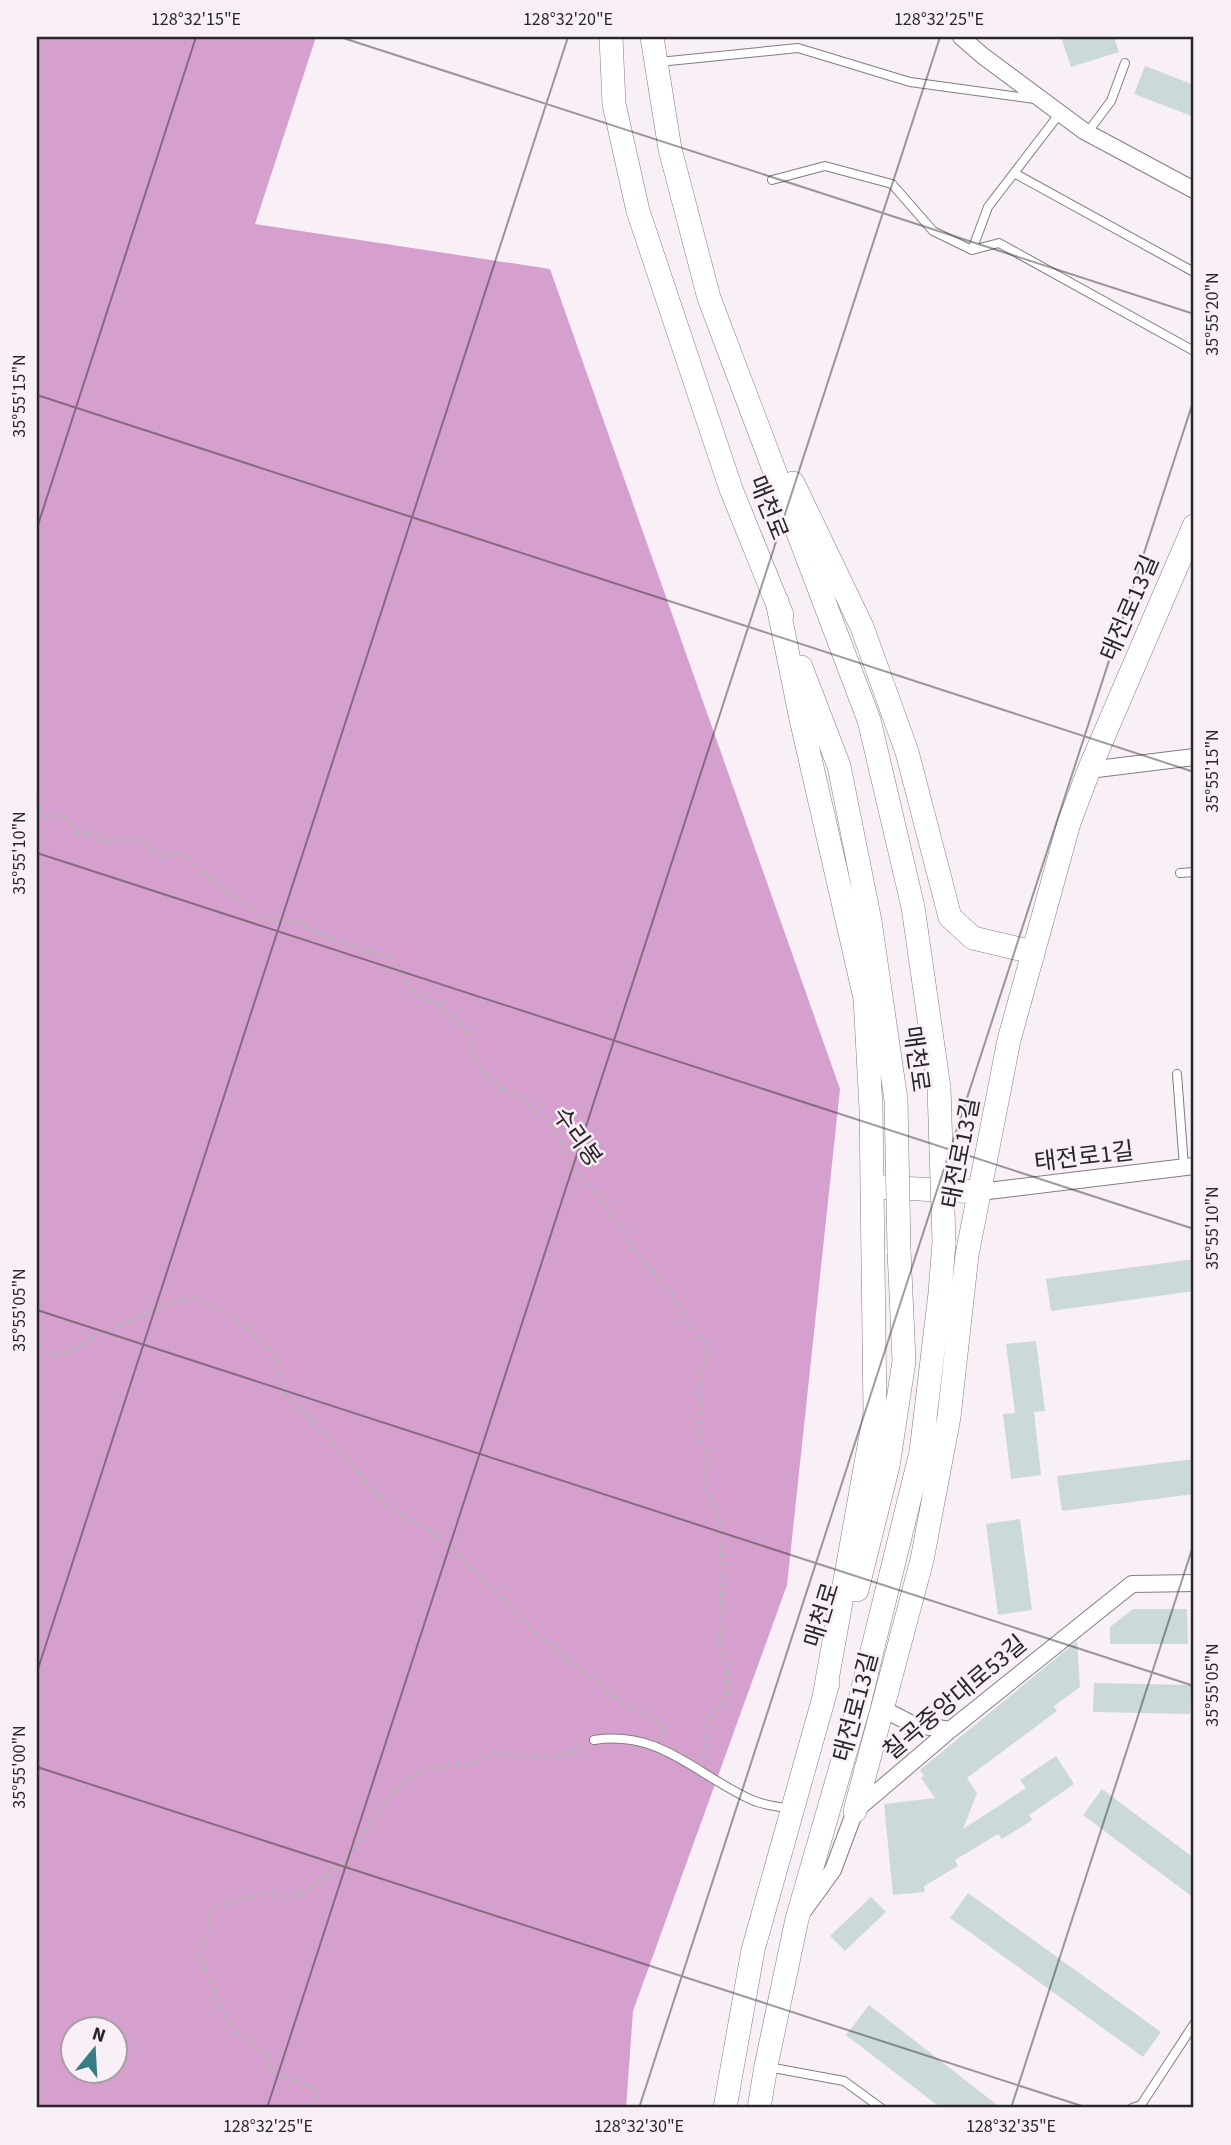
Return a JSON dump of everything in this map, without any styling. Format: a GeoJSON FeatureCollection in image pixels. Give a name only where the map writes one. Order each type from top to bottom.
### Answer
{"type":"FeatureCollection","features":[{"type":"Feature","properties":{"kind":"main road","name":"매천로"},"geometry":{"type":"LineString","coordinates":[[611,37],[614,104],[638,211],[731,489],[777,601],[839,766],[870,921],[896,1100],[904,1361],[888,1466],[860,1582],[824,1697],[753,1950],[725,2108]]}},
{"type":"Feature","properties":{"kind":"main road","name":"매천로"},"geometry":{"type":"LineString","coordinates":[[652,37],[670,149],[709,298],[869,720],[913,907],[939,1088],[944,1242],[921,1452],[858,1708],[797,1919]]}},
{"type":"Feature","properties":{"kind":"main road"},"geometry":{"type":"LineString","coordinates":[[757,425],[789,475],[862,627],[907,752],[950,917],[973,938],[1028,951],[1032,955]]}},
{"type":"Feature","properties":{"kind":"main road","name":"태전로13길"},"geometry":{"type":"LineString","coordinates":[[855,1811],[922,1560],[949,1417],[967,1255],[1009,1040],[1069,823],[1089,770],[1194,526]]}},
{"type":"Feature","properties":{"kind":"main road"},"geometry":{"type":"LineString","coordinates":[[777,601],[801,719],[865,998],[871,1108],[875,1413],[824,1697]]}},
{"type":"Feature","properties":{"kind":"main road"},"geometry":{"type":"LineString","coordinates":[[871,1186],[980,1192]]}},
{"type":"Feature","properties":{"kind":"main road"},"geometry":{"type":"LineString","coordinates":[[759,2108],[797,1919]]}},
{"type":"Feature","properties":{"kind":"street"},"geometry":{"type":"LineString","coordinates":[[961,37],[1087,133],[1194,190]]}},
{"type":"Feature","properties":{"kind":"street"},"geometry":{"type":"LineString","coordinates":[[1089,770],[1194,757]]}},
{"type":"Feature","properties":{"kind":"street","name":"태전로1길"},"geometry":{"type":"LineString","coordinates":[[980,1192],[1189,1167]]}},
{"type":"Feature","properties":{"kind":"street","name":"칠곡중앙대로53길"},"geometry":{"type":"LineString","coordinates":[[797,1919],[833,1870],[855,1811],[950,1730],[1132,1584],[1194,1583]]}},
{"type":"Feature","properties":{"kind":"street"},"geometry":{"type":"LineString","coordinates":[[883,1709],[912,1724],[950,1730]]}},
{"type":"Feature","properties":{"kind":"lane"},"geometry":{"type":"LineString","coordinates":[[656,63],[799,48],[910,82],[1041,100]]}},
{"type":"Feature","properties":{"kind":"lane"},"geometry":{"type":"LineString","coordinates":[[1087,133],[1111,101],[1125,63]]}},
{"type":"Feature","properties":{"kind":"lane"},"geometry":{"type":"LineString","coordinates":[[972,250],[988,207],[1060,113]]}},
{"type":"Feature","properties":{"kind":"lane"},"geometry":{"type":"LineString","coordinates":[[772,180],[825,166],[892,184],[933,231],[972,250],[999,243],[1194,351]]}},
{"type":"Feature","properties":{"kind":"lane"},"geometry":{"type":"LineString","coordinates":[[1014,173],[1194,272]]}},
{"type":"Feature","properties":{"kind":"lane"},"geometry":{"type":"LineString","coordinates":[[1180,873],[1194,872]]}},
{"type":"Feature","properties":{"kind":"lane"},"geometry":{"type":"LineString","coordinates":[[1177,1074],[1189,1167]]}},
{"type":"Feature","properties":{"kind":"lane"},"geometry":{"type":"LineString","coordinates":[[594,1740],[614,1737],[660,1747],[754,1801],[792,1810]]}},
{"type":"Feature","properties":{"kind":"lane"},"geometry":{"type":"LineString","coordinates":[[1132,2108],[1141,2105],[1194,2024]]}},
{"type":"Feature","properties":{"kind":"lane"},"geometry":{"type":"LineString","coordinates":[[766,2066],[844,2081],[881,2108]]}},
{"type":"Feature","properties":{"kind":"path","name":"수리봉"},"geometry":{"type":"LineString","coordinates":[[37,798],[41,814],[45,817],[61,814],[68,817],[79,835],[95,831],[99,834],[99,841],[106,843],[132,837],[142,839],[156,856],[176,853],[188,857],[212,881],[249,906],[258,917],[298,922],[332,940],[390,958],[416,995],[438,1004],[461,1023],[481,1071],[504,1089],[520,1096],[550,1122],[576,1170],[613,1214],[635,1251],[677,1300],[707,1347],[708,1356],[701,1370],[702,1408],[697,1424],[709,1463],[704,1481],[718,1513],[723,1568],[719,1646],[728,1668],[728,1695],[708,1722],[704,1772]]}},
{"type":"Feature","properties":{"kind":"path"},"geometry":{"type":"LineString","coordinates":[[37,1344],[49,1353],[59,1356],[174,1301],[195,1298],[223,1312],[255,1334],[274,1354],[286,1395],[336,1446],[387,1506],[430,1530],[490,1584],[532,1630],[616,1698],[663,1725],[660,1747]]}},
{"type":"Feature","properties":{"kind":"path"},"geometry":{"type":"LineString","coordinates":[[320,2108],[314,2088],[269,2070],[268,2056],[235,2030],[219,2005],[199,1951],[208,1937],[209,1912],[222,1904],[247,1896],[270,1893],[297,1896],[322,1880],[343,1863],[400,1783],[424,1769],[475,1763],[493,1754],[562,1756],[577,1750],[583,1742],[594,1740]]}},
{"type":"Feature","properties":{"kind":"shaded area"},"geometry":{"type":"Polygon","coordinates":[[[37,37],[316,37],[255,224],[550,269],[840,1089],[787,1585],[633,2011],[626,2108],[37,2108],[37,37]]]}},
{"type":"Feature","properties":{"kind":"building"},"geometry":{"type":"Polygon","coordinates":[[[1061,37],[1114,37],[1119,52],[1071,67],[1061,37]]]}},
{"type":"Feature","properties":{"kind":"building"},"geometry":{"type":"Polygon","coordinates":[[[1145,66],[1194,85],[1194,117],[1134,94],[1145,66]]]}},
{"type":"Feature","properties":{"kind":"building"},"geometry":{"type":"Polygon","coordinates":[[[1194,1259],[1194,1291],[1051,1311],[1046,1279],[1194,1259]]]}},
{"type":"Feature","properties":{"kind":"building"},"geometry":{"type":"Polygon","coordinates":[[[1036,1341],[1045,1411],[1034,1412],[1041,1475],[1011,1479],[1003,1414],[1015,1413],[1006,1344],[1036,1341]]]}},
{"type":"Feature","properties":{"kind":"building"},"geometry":{"type":"Polygon","coordinates":[[[1194,1459],[1194,1494],[1062,1511],[1057,1476],[1194,1459]]]}},
{"type":"Feature","properties":{"kind":"building"},"geometry":{"type":"Polygon","coordinates":[[[1020,1519],[1032,1610],[998,1615],[986,1524],[1020,1519]]]}},
{"type":"Feature","properties":{"kind":"building"},"geometry":{"type":"Polygon","coordinates":[[[1133,1609],[1187,1609],[1188,1644],[1110,1644],[1110,1627],[1133,1609]]]}},
{"type":"Feature","properties":{"kind":"building"},"geometry":{"type":"Polygon","coordinates":[[[1077,1641],[1080,1687],[1054,1706],[1057,1711],[967,1778],[977,1793],[963,1829],[1026,1788],[1020,1780],[1056,1756],[1074,1784],[1029,1815],[1032,1820],[1026,1824],[1002,1839],[998,1834],[955,1860],[958,1866],[924,1886],[925,1892],[893,1895],[884,1804],[935,1798],[921,1778],[924,1776],[920,1770],[1077,1641]]]}},
{"type":"Feature","properties":{"kind":"building"},"geometry":{"type":"Polygon","coordinates":[[[1094,1683],[1191,1685],[1190,1714],[1093,1712],[1094,1683]]]}},
{"type":"Feature","properties":{"kind":"building"},"geometry":{"type":"Polygon","coordinates":[[[1102,1789],[1194,1858],[1194,1898],[1083,1815],[1102,1789]]]}},
{"type":"Feature","properties":{"kind":"building"},"geometry":{"type":"Polygon","coordinates":[[[968,1893],[1161,2032],[1143,2057],[950,1918],[968,1893]]]}},
{"type":"Feature","properties":{"kind":"building"},"geometry":{"type":"Polygon","coordinates":[[[871,1897],[886,1912],[845,1951],[830,1936],[871,1897]]]}},
{"type":"Feature","properties":{"kind":"building"},"geometry":{"type":"Polygon","coordinates":[[[869,2005],[1001,2108],[941,2108],[846,2035],[869,2005]]]}}]}
